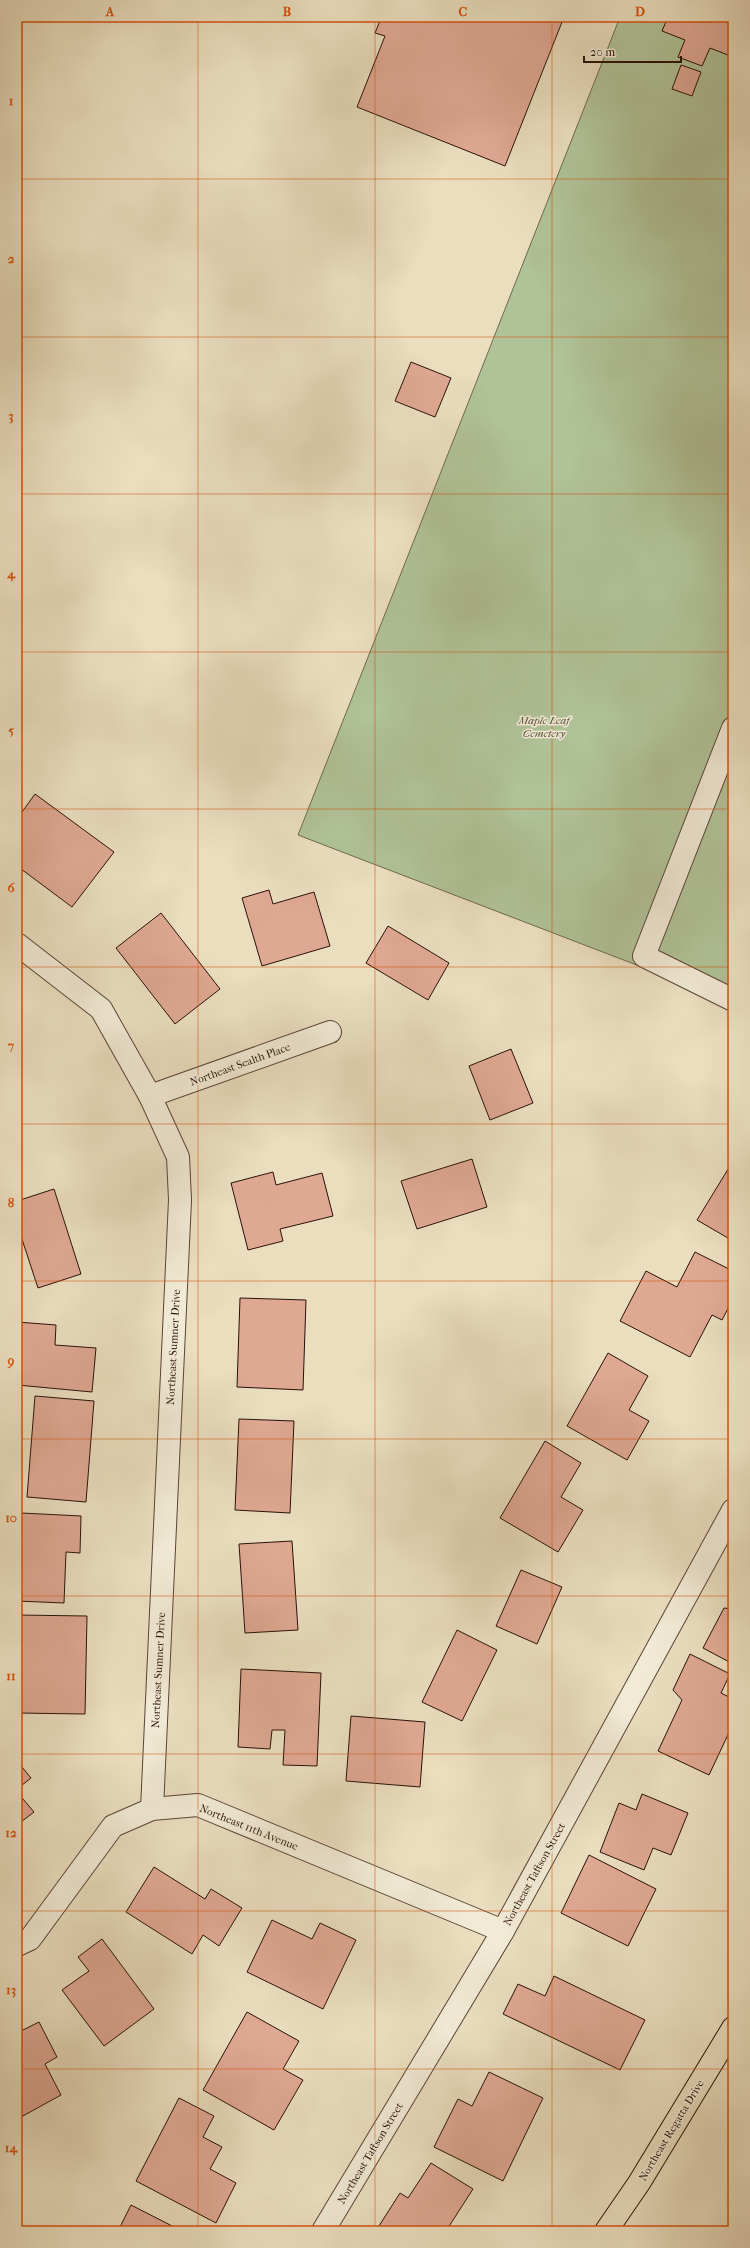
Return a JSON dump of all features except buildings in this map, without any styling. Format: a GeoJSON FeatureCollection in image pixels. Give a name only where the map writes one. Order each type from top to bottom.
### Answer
{"type":"FeatureCollection","features":[{"type":"Feature","properties":{"kind":"main road","name":"Northeast Regatta Drive"},"geometry":{"type":"LineString","coordinates":[[606,2231],[639,2183],[733,2028]]}},
{"type":"Feature","properties":{"kind":"street"},"geometry":{"type":"LineString","coordinates":[[733,728],[644,956],[733,1000]]}},
{"type":"Feature","properties":{"kind":"street","name":"Northeast Sumner Drive"},"geometry":{"type":"LineString","coordinates":[[17,944],[101,1009],[150,1096],[178,1157],[180,1200],[152,1809]]}},
{"type":"Feature","properties":{"kind":"street","name":"Northeast Sealth Place"},"geometry":{"type":"LineString","coordinates":[[150,1096],[330,1032]]}},
{"type":"Feature","properties":{"kind":"street","name":"Northeast Taftson Street"},"geometry":{"type":"LineString","coordinates":[[323,2231],[502,1931],[733,1510]]}},
{"type":"Feature","properties":{"kind":"street","name":"Northeast 11th Avenue"},"geometry":{"type":"LineString","coordinates":[[17,1945],[30,1939],[112,1826],[152,1809],[198,1805],[502,1931]]}},
{"type":"Feature","properties":{"kind":"green space","name":"Maple Leaf Cemetery"},"geometry":{"type":"Polygon","coordinates":[[[620,17],[733,17],[733,1002],[298,835],[620,17]]]}}]}
